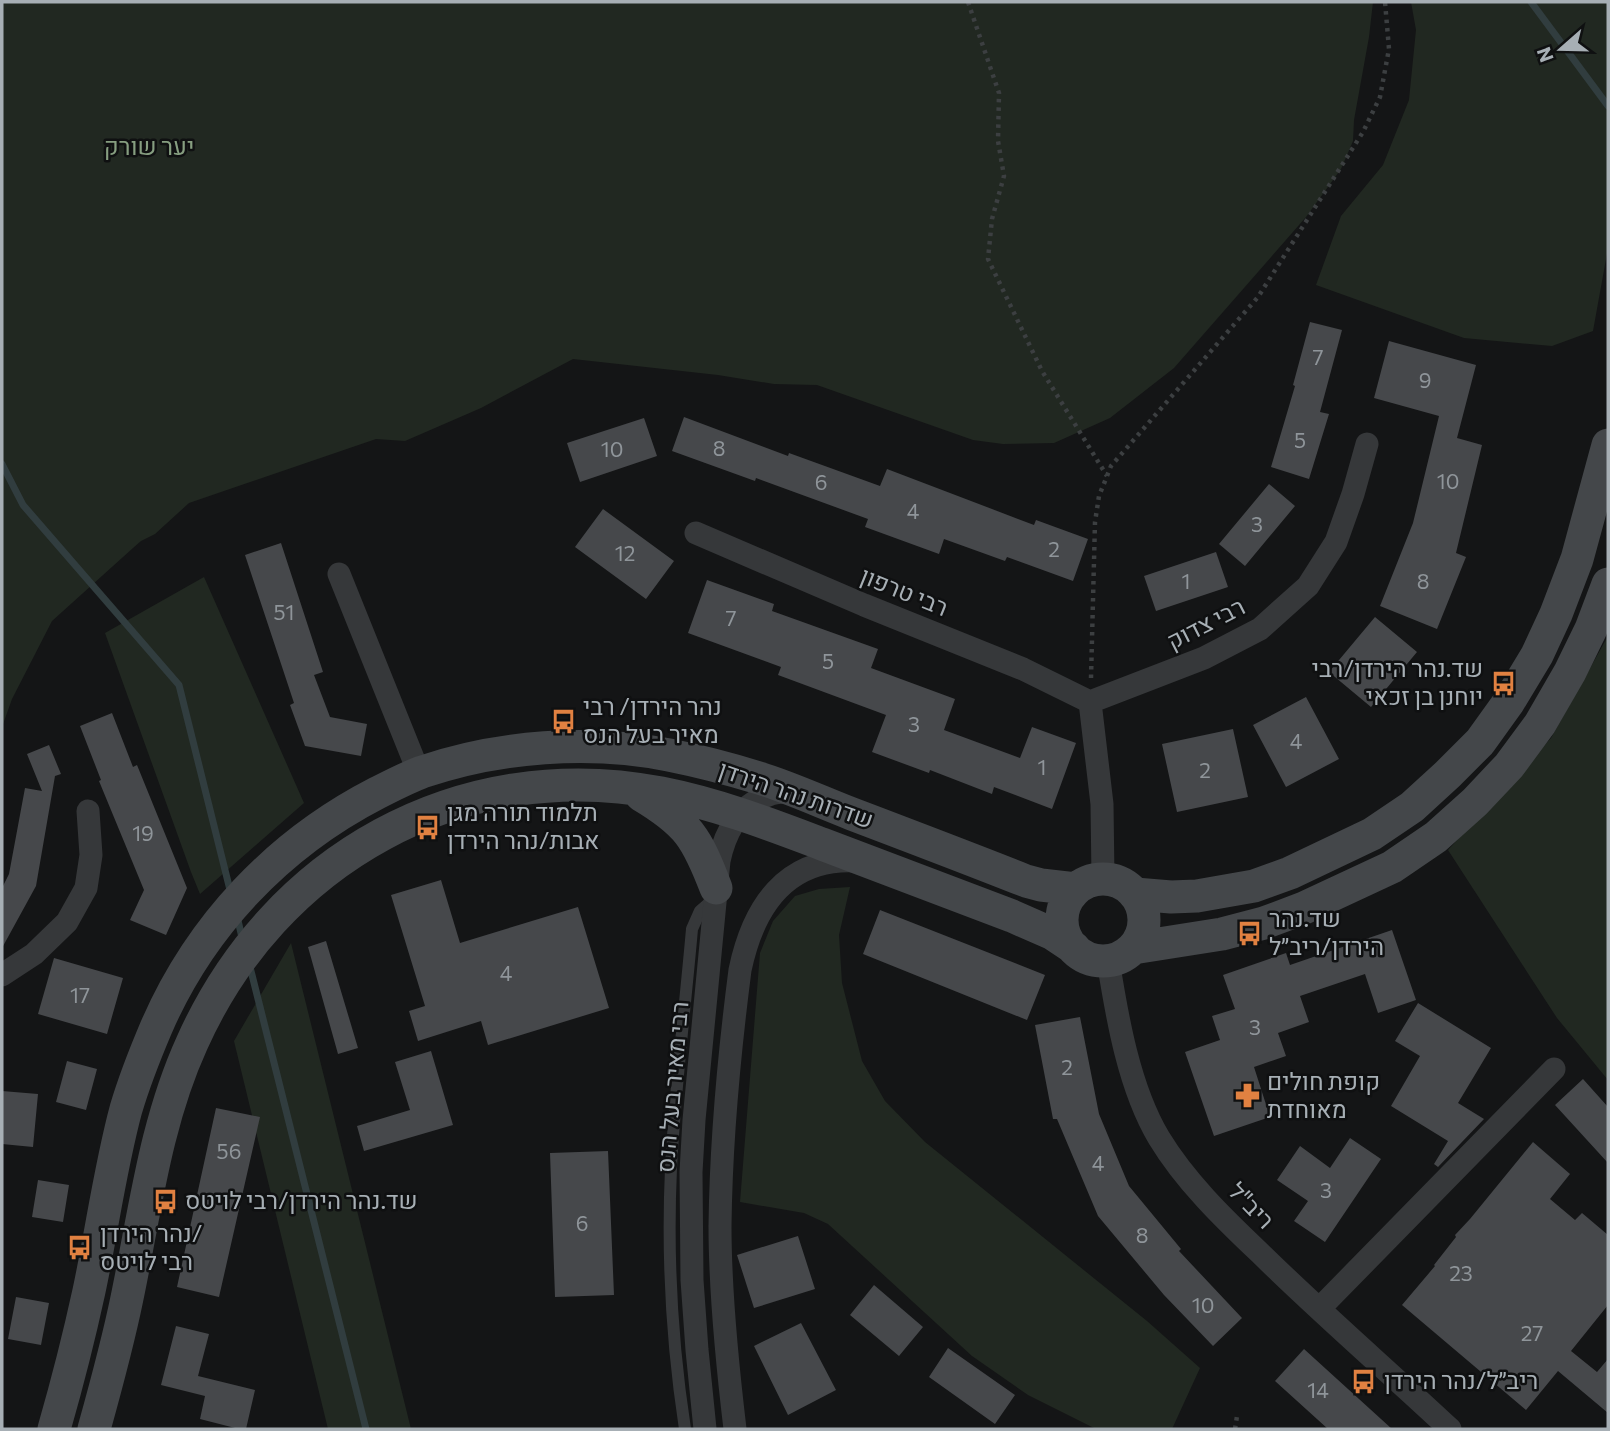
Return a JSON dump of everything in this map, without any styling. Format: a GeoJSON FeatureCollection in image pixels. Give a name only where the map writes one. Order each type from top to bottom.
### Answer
{"type":"FeatureCollection","features":[{"type":"Feature","properties":{"kind":"main road"},"geometry":{"type":"LineString","coordinates":[[1135,894],[1197,896],[1254,886],[1290,873],[1372,834],[1412,807],[1448,774],[1487,732],[1537,654],[1577,559],[1608,445]]}},
{"type":"Feature","properties":{"kind":"main road"},"geometry":{"type":"LineString","coordinates":[[1120,954],[1140,938],[1144,915],[1141,905],[1135,894],[1121,883],[1089,884],[1068,899],[1063,911],[1066,937],[1074,948],[1089,958],[1120,954],[1222,934],[1264,923],[1351,888],[1392,867],[1436,837],[1475,802],[1509,766],[1540,724],[1602,611],[1608,584]]}},
{"type":"Feature","properties":{"kind":"main road","name":"שדרות נהר הירדן"},"geometry":{"type":"LineString","coordinates":[[54,1429],[89,1291],[127,1107],[156,1027],[201,946],[251,885],[310,833],[352,806],[419,773],[477,758],[559,746],[619,748],[667,755],[760,778],[1026,881],[1041,885],[1089,884]]}},
{"type":"Feature","properties":{"kind":"main road","name":"שדרות נהר הירדן"},"geometry":{"type":"LineString","coordinates":[[94,1429],[127,1299],[164,1118],[191,1043],[212,1002],[233,968],[279,912],[333,864],[412,818],[448,804],[561,784],[660,793],[741,813],[1038,927],[1074,948]]}},
{"type":"Feature","properties":{"kind":"main road"},"geometry":{"type":"LineString","coordinates":[[630,789],[674,817],[689,831],[703,855],[716,893]]}},
{"type":"Feature","properties":{"kind":"street","name":"רבי צדוק"},"geometry":{"type":"LineString","coordinates":[[1090,702],[1204,658],[1260,629],[1308,586],[1336,542],[1367,444]]}},
{"type":"Feature","properties":{"kind":"street","name":"רבי טרפון"},"geometry":{"type":"LineString","coordinates":[[696,533],[1023,669],[1090,702]]}},
{"type":"Feature","properties":{"kind":"street"},"geometry":{"type":"LineString","coordinates":[[339,573],[419,773]]}},
{"type":"Feature","properties":{"kind":"street"},"geometry":{"type":"LineString","coordinates":[[1089,884],[1102,804],[1090,702]]}},
{"type":"Feature","properties":{"kind":"street","name":"רבי מאיר בעל הנס"},"geometry":{"type":"LineString","coordinates":[[705,1429],[692,1280],[691,1172],[719,861],[723,841],[741,813],[771,794],[793,791]]}},
{"type":"Feature","properties":{"kind":"street"},"geometry":{"type":"LineString","coordinates":[[2,975],[34,954],[67,922],[86,888],[91,855],[88,811]]}},
{"type":"Feature","properties":{"kind":"street"},"geometry":{"type":"LineString","coordinates":[[735,1429],[721,1279],[721,1173],[734,1016],[745,945],[766,902],[796,874],[810,867],[843,860],[870,862]]}},
{"type":"Feature","properties":{"kind":"street","name":"ריב\"ל"},"geometry":{"type":"LineString","coordinates":[[1120,954],[1118,1021],[1132,1070],[1142,1102],[1158,1137],[1183,1173],[1290,1283],[1450,1429]]}},
{"type":"Feature","properties":{"kind":"street"},"geometry":{"type":"LineString","coordinates":[[1319,1309],[1553,1069]]}},
{"type":"Feature","properties":{"kind":"lane"},"geometry":{"type":"LineString","coordinates":[[685,1429],[671,1281],[674,1119],[692,929],[700,911],[716,893]]}},
{"type":"Feature","properties":{"kind":"path"},"geometry":{"type":"LineString","coordinates":[[968,2],[999,93],[998,141],[1004,176],[992,219],[988,259],[1042,371],[1107,477]]}},
{"type":"Feature","properties":{"kind":"path"},"geometry":{"type":"LineString","coordinates":[[1090,702],[1095,522],[1099,496],[1111,466],[1258,297],[1363,132],[1380,97],[1389,48],[1385,2]]}},
{"type":"Feature","properties":{"kind":"path"},"geometry":{"type":"LineString","coordinates":[[1236,1429],[1237,1416]]}},
{"type":"Feature","properties":{"kind":"green space","name":"יער שורק"},"geometry":{"type":"Polygon","coordinates":[[[2,2],[1373,2],[1353,141],[1341,169],[1306,217],[1174,368],[1110,418],[1054,443],[1003,444],[973,440],[817,385],[774,384],[573,359],[481,408],[405,441],[376,439],[189,503],[155,534],[141,541],[52,621],[12,699],[2,727],[2,2]]]}},
{"type":"Feature","properties":{"kind":"green space"},"geometry":{"type":"Polygon","coordinates":[[[1411,2],[1608,2],[1608,248],[1593,331],[1552,346],[1464,338],[1316,285],[1341,216],[1383,165],[1409,100],[1416,30],[1411,2]]]}},
{"type":"Feature","properties":{"kind":"green space"},"geometry":{"type":"Polygon","coordinates":[[[204,577],[304,803],[200,894],[105,633],[204,577]]]}},
{"type":"Feature","properties":{"kind":"green space"},"geometry":{"type":"Polygon","coordinates":[[[1608,636],[1608,1080],[1557,1018],[1448,850],[1551,738],[1608,636]]]}},
{"type":"Feature","properties":{"kind":"green space"},"geometry":{"type":"Polygon","coordinates":[[[850,887],[839,935],[842,983],[862,1061],[885,1101],[925,1142],[1147,1321],[1200,1368],[1172,1429],[1096,1429],[1028,1395],[972,1356],[828,1224],[804,1213],[740,1202],[760,953],[773,921],[795,896],[819,889],[850,887]]]}},
{"type":"Feature","properties":{"kind":"green space"},"geometry":{"type":"Polygon","coordinates":[[[291,943],[411,1429],[328,1429],[234,1041],[291,943]]]}},
{"type":"Feature","properties":{"kind":"building"},"geometry":{"type":"Polygon","coordinates":[[[1310,322],[1342,330],[1320,412],[1329,414],[1309,479],[1271,467],[1295,386],[1293,385],[1310,322]]]}},
{"type":"Feature","properties":{"kind":"building"},"geometry":{"type":"Polygon","coordinates":[[[1389,341],[1476,365],[1457,438],[1482,445],[1456,553],[1466,557],[1437,629],[1380,606],[1413,523],[1439,416],[1374,398],[1389,341]]]}},
{"type":"Feature","properties":{"kind":"building"},"geometry":{"type":"Polygon","coordinates":[[[684,417],[788,456],[789,453],[880,486],[887,469],[1034,525],[1036,520],[1088,539],[1073,581],[1007,557],[1005,561],[944,539],[939,554],[865,527],[868,519],[672,451],[684,417]]]}},
{"type":"Feature","properties":{"kind":"building"},"geometry":{"type":"Polygon","coordinates":[[[644,418],[657,456],[580,482],[567,443],[644,418]]]}},
{"type":"Feature","properties":{"kind":"building"},"geometry":{"type":"Polygon","coordinates":[[[1269,484],[1295,506],[1245,566],[1219,544],[1269,484]]]}},
{"type":"Feature","properties":{"kind":"building"},"geometry":{"type":"Polygon","coordinates":[[[603,509],[674,561],[646,599],[575,547],[603,509]]]}},
{"type":"Feature","properties":{"kind":"building"},"geometry":{"type":"Polygon","coordinates":[[[281,543],[323,672],[314,675],[330,717],[367,724],[361,756],[305,746],[290,705],[294,703],[245,555],[281,543]]]}},
{"type":"Feature","properties":{"kind":"building"},"geometry":{"type":"Polygon","coordinates":[[[1216,552],[1228,587],[1156,611],[1144,576],[1216,552]]]}},
{"type":"Feature","properties":{"kind":"building"},"geometry":{"type":"Polygon","coordinates":[[[707,580],[774,604],[772,611],[878,649],[871,668],[955,699],[944,730],[1020,758],[1032,727],[1076,743],[1052,809],[994,787],[992,794],[930,770],[929,773],[872,752],[886,715],[778,675],[781,667],[688,633],[707,580]]]}},
{"type":"Feature","properties":{"kind":"building"},"geometry":{"type":"Polygon","coordinates":[[[1375,617],[1417,652],[1371,707],[1329,672],[1375,617]]]}},
{"type":"Feature","properties":{"kind":"building"},"geometry":{"type":"Polygon","coordinates":[[[1306,697],[1339,759],[1286,787],[1253,725],[1306,697]]]}},
{"type":"Feature","properties":{"kind":"building"},"geometry":{"type":"Polygon","coordinates":[[[112,713],[133,767],[137,765],[187,888],[166,935],[130,920],[144,890],[99,781],[101,780],[80,726],[112,713]]]}},
{"type":"Feature","properties":{"kind":"building"},"geometry":{"type":"Polygon","coordinates":[[[1233,729],[1248,797],[1177,812],[1162,744],[1233,729]]]}},
{"type":"Feature","properties":{"kind":"building"},"geometry":{"type":"Polygon","coordinates":[[[49,745],[61,774],[55,776],[36,886],[2,948],[2,888],[9,874],[25,788],[42,791],[27,754],[49,745]]]}},
{"type":"Feature","properties":{"kind":"building"},"geometry":{"type":"Polygon","coordinates":[[[441,880],[460,943],[578,907],[609,1008],[488,1045],[481,1021],[418,1041],[409,1011],[425,1006],[391,895],[441,880]]]}},
{"type":"Feature","properties":{"kind":"building"},"geometry":{"type":"Polygon","coordinates":[[[880,910],[1045,975],[1027,1020],[863,954],[880,910]]]}},
{"type":"Feature","properties":{"kind":"building"},"geometry":{"type":"Polygon","coordinates":[[[1392,930],[1416,1000],[1378,1013],[1365,974],[1300,996],[1309,1022],[1278,1033],[1286,1056],[1254,1067],[1270,1117],[1214,1136],[1185,1052],[1220,1040],[1212,1016],[1235,1009],[1223,975],[1286,953],[1290,965],[1392,930]]]}},
{"type":"Feature","properties":{"kind":"building"},"geometry":{"type":"Polygon","coordinates":[[[326,941],[358,1048],[338,1054],[308,947],[326,941]]]}},
{"type":"Feature","properties":{"kind":"building"},"geometry":{"type":"Polygon","coordinates":[[[54,958],[123,978],[107,1034],[38,1014],[54,958]]]}},
{"type":"Feature","properties":{"kind":"building"},"geometry":{"type":"Polygon","coordinates":[[[1418,1003],[1491,1048],[1458,1103],[1484,1119],[1438,1167],[1434,1164],[1448,1141],[1391,1106],[1420,1056],[1395,1041],[1418,1003]]]}},
{"type":"Feature","properties":{"kind":"building"},"geometry":{"type":"Polygon","coordinates":[[[1080,1017],[1099,1114],[1129,1186],[1181,1249],[1179,1251],[1242,1318],[1213,1346],[1164,1295],[1098,1216],[1057,1119],[1053,1119],[1035,1025],[1080,1017]]]}},
{"type":"Feature","properties":{"kind":"building"},"geometry":{"type":"Polygon","coordinates":[[[431,1051],[453,1125],[364,1151],[357,1126],[410,1110],[395,1062],[431,1051]]]}},
{"type":"Feature","properties":{"kind":"building"},"geometry":{"type":"Polygon","coordinates":[[[67,1061],[97,1069],[86,1110],[56,1102],[67,1061]]]}},
{"type":"Feature","properties":{"kind":"building"},"geometry":{"type":"Polygon","coordinates":[[[1583,1079],[1608,1107],[1608,1163],[1555,1105],[1583,1079]]]}},
{"type":"Feature","properties":{"kind":"building"},"geometry":{"type":"Polygon","coordinates":[[[2,1091],[38,1094],[33,1147],[2,1144],[2,1091]]]}},
{"type":"Feature","properties":{"kind":"building"},"geometry":{"type":"Polygon","coordinates":[[[216,1108],[260,1117],[219,1297],[177,1287],[216,1108]]]}},
{"type":"Feature","properties":{"kind":"building"},"geometry":{"type":"Polygon","coordinates":[[[1350,1138],[1381,1159],[1325,1242],[1294,1221],[1308,1201],[1277,1180],[1300,1146],[1330,1168],[1350,1138]]]}},
{"type":"Feature","properties":{"kind":"building"},"geometry":{"type":"Polygon","coordinates":[[[1533,1142],[1570,1174],[1550,1199],[1575,1220],[1582,1213],[1608,1235],[1608,1305],[1571,1351],[1597,1372],[1608,1359],[1608,1413],[1558,1371],[1526,1410],[1402,1305],[1435,1266],[1455,1235],[1533,1142]]]}},
{"type":"Feature","properties":{"kind":"building"},"geometry":{"type":"Polygon","coordinates":[[[608,1151],[614,1295],[555,1297],[550,1153],[608,1151]]]}},
{"type":"Feature","properties":{"kind":"building"},"geometry":{"type":"Polygon","coordinates":[[[38,1180],[69,1185],[63,1222],[32,1217],[38,1180]]]}},
{"type":"Feature","properties":{"kind":"building"},"geometry":{"type":"Polygon","coordinates":[[[798,1236],[815,1289],[754,1308],[737,1255],[798,1236]]]}},
{"type":"Feature","properties":{"kind":"building"},"geometry":{"type":"Polygon","coordinates":[[[874,1285],[923,1327],[899,1356],[850,1315],[874,1285]]]}},
{"type":"Feature","properties":{"kind":"building"},"geometry":{"type":"Polygon","coordinates":[[[16,1297],[49,1303],[41,1345],[8,1339],[16,1297]]]}},
{"type":"Feature","properties":{"kind":"building"},"geometry":{"type":"Polygon","coordinates":[[[801,1323],[836,1390],[788,1415],[754,1346],[801,1323]]]}},
{"type":"Feature","properties":{"kind":"building"},"geometry":{"type":"Polygon","coordinates":[[[176,1326],[209,1334],[198,1376],[255,1390],[246,1429],[200,1419],[205,1396],[161,1385],[176,1326]]]}},
{"type":"Feature","properties":{"kind":"building"},"geometry":{"type":"Polygon","coordinates":[[[948,1348],[1015,1395],[995,1424],[929,1377],[948,1348]]]}},
{"type":"Feature","properties":{"kind":"building"},"geometry":{"type":"Polygon","coordinates":[[[1304,1349],[1392,1429],[1328,1429],[1275,1381],[1304,1349]]]}},
{"type":"Feature","properties":{"kind":"waterway"},"geometry":{"type":"LineString","coordinates":[[1531,2],[1608,106]]}},
{"type":"Feature","properties":{"kind":"waterway"},"geometry":{"type":"LineString","coordinates":[[2,464],[23,505],[179,685],[231,894]]}},
{"type":"Feature","properties":{"kind":"waterway"},"geometry":{"type":"LineString","coordinates":[[237,916],[243,942]]}},
{"type":"Feature","properties":{"kind":"waterway"},"geometry":{"type":"LineString","coordinates":[[250,967],[366,1429]]}},
{"type":"Feature","properties":{"kind":"place","name":"שד.נהר הירדן/רבי יוחנן בן זכאי"},"geometry":{"type":"Point","coordinates":[1503,683]}},
{"type":"Feature","properties":{"kind":"place","name":"נהר הירדן/ רבי מאיר בעל הנס"},"geometry":{"type":"Point","coordinates":[563,721]}},
{"type":"Feature","properties":{"kind":"place","name":"תלמוד תורה מגן אבות/נהר הירדן"},"geometry":{"type":"Point","coordinates":[427,827]}},
{"type":"Feature","properties":{"kind":"place","name":"שד.נהר הירדן/ריב״ל"},"geometry":{"type":"Point","coordinates":[1249,933]}},
{"type":"Feature","properties":{"kind":"place","name":"קופת חולים מאוחדת"},"geometry":{"type":"Point","coordinates":[1247,1096]}},
{"type":"Feature","properties":{"kind":"place","name":"שד.נהר הירדן/רבי לויטס"},"geometry":{"type":"Point","coordinates":[165,1201]}},
{"type":"Feature","properties":{"kind":"place","name":"נהר הירדן/ רבי לויטס"},"geometry":{"type":"Point","coordinates":[80,1248]}},
{"type":"Feature","properties":{"kind":"place","name":"ריב״ל/נהר הירדן"},"geometry":{"type":"Point","coordinates":[1364,1381]}}]}
